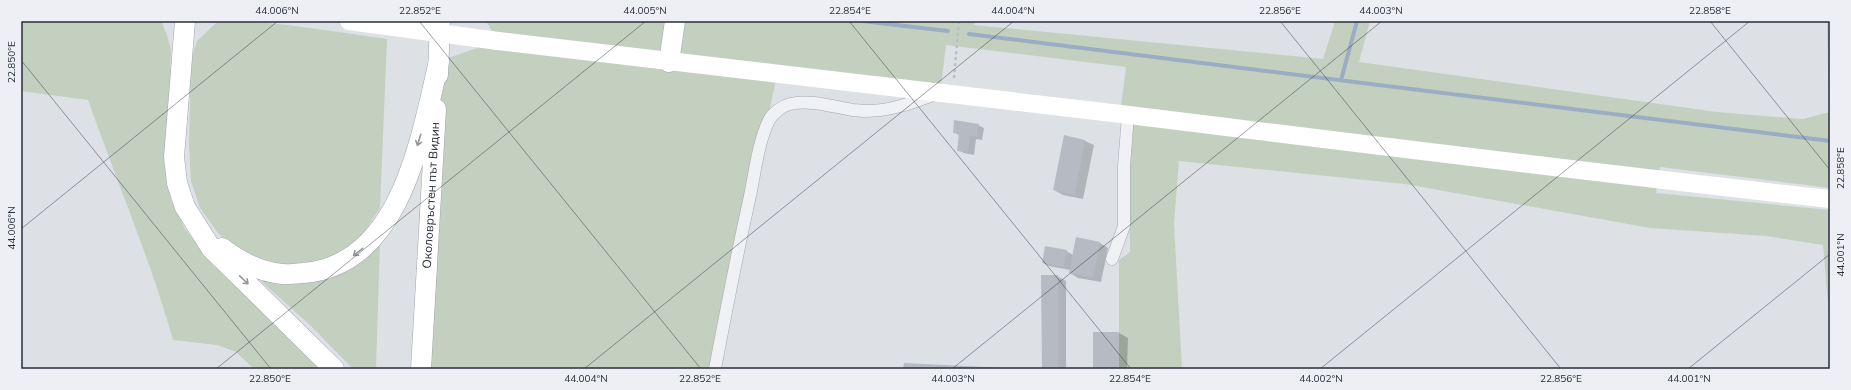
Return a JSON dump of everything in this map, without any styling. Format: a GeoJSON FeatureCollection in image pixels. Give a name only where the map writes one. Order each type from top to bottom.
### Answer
{"type":"FeatureCollection","features":[{"type":"Feature","properties":{"kind":"main road"},"geometry":{"type":"LineString","coordinates":[[185,21],[174,157],[177,183],[185,207],[199,231],[221,258],[334,369]]}},
{"type":"Feature","properties":{"kind":"main road"},"geometry":{"type":"LineString","coordinates":[[348,21],[669,62],[946,93],[1658,180],[1830,199]]}},
{"type":"Feature","properties":{"kind":"main road","name":"Околовръстен път Видин"},"geometry":{"type":"LineString","coordinates":[[421,369],[440,21]]}},
{"type":"Feature","properties":{"kind":"main road"},"geometry":{"type":"LineString","coordinates":[[669,62],[675,21]]}},
{"type":"Feature","properties":{"kind":"main road"},"geometry":{"type":"LineString","coordinates":[[199,231],[228,253],[254,267],[282,274],[312,272],[335,266],[358,253],[375,236],[389,216],[401,193],[410,170],[424,123],[439,61]]}},
{"type":"Feature","properties":{"kind":"street"},"geometry":{"type":"LineString","coordinates":[[715,369],[755,171],[764,134],[770,119],[780,108],[790,104],[809,103],[859,110],[887,110],[946,93]]}},
{"type":"Feature","properties":{"kind":"street"},"geometry":{"type":"LineString","coordinates":[[1112,259],[1124,226],[1124,166],[1128,115]]}},
{"type":"Feature","properties":{"kind":"path"},"geometry":{"type":"LineString","coordinates":[[946,93],[959,21]]}},
{"type":"Feature","properties":{"kind":"green space"},"geometry":{"type":"Polygon","coordinates":[[[21,21],[161,21],[171,50],[167,171],[171,200],[185,229],[204,253],[329,369],[254,369],[236,352],[217,345],[173,340],[154,279],[88,100],[21,91],[21,21]]]}},
{"type":"Feature","properties":{"kind":"green space"},"geometry":{"type":"Polygon","coordinates":[[[223,21],[244,21],[305,27],[387,39],[380,208],[361,237],[344,252],[320,262],[290,266],[262,260],[238,250],[218,233],[200,208],[191,181],[189,145],[191,60],[197,41],[216,23],[223,21]]]}},
{"type":"Feature","properties":{"kind":"green space"},"geometry":{"type":"Polygon","coordinates":[[[486,21],[975,21],[974,25],[1323,59],[1335,21],[1370,21],[1359,62],[1717,112],[1803,119],[1829,112],[1827,21],[1830,21],[1830,188],[1660,167],[1656,193],[1830,210],[1830,327],[1823,245],[1766,236],[1650,228],[1405,184],[1179,161],[1174,223],[1182,369],[1119,369],[1119,260],[1130,252],[1128,115],[1120,114],[1126,67],[946,45],[940,93],[777,75],[715,369],[421,369],[439,61],[498,41],[486,21]]]}},
{"type":"Feature","properties":{"kind":"green space"},"geometry":{"type":"Polygon","coordinates":[[[380,243],[376,369],[353,369],[310,325],[261,281],[277,281],[380,243]]]}},
{"type":"Feature","properties":{"kind":"building"},"geometry":{"type":"Polygon","coordinates":[[[954,120],[979,124],[977,137],[970,136],[968,152],[957,151],[959,134],[953,133],[954,120]]]}},
{"type":"Feature","properties":{"kind":"building"},"geometry":{"type":"Polygon","coordinates":[[[1064,135],[1085,140],[1075,195],[1053,190],[1064,135]]]}},
{"type":"Feature","properties":{"kind":"building"},"geometry":{"type":"Polygon","coordinates":[[[1076,237],[1100,242],[1093,278],[1069,273],[1076,237]]]}},
{"type":"Feature","properties":{"kind":"building"},"geometry":{"type":"Polygon","coordinates":[[[1045,246],[1067,250],[1064,267],[1042,263],[1045,246]]]}},
{"type":"Feature","properties":{"kind":"building"},"geometry":{"type":"Polygon","coordinates":[[[1041,275],[1058,275],[1058,369],[1042,369],[1041,275]]]}},
{"type":"Feature","properties":{"kind":"building"},"geometry":{"type":"Polygon","coordinates":[[[1093,332],[1119,332],[1119,369],[1093,369],[1093,332]]]}},
{"type":"Feature","properties":{"kind":"building"},"geometry":{"type":"Polygon","coordinates":[[[904,363],[1004,368],[1004,369],[903,369],[904,363]]]}},
{"type":"Feature","properties":{"kind":"waterway"},"geometry":{"type":"LineString","coordinates":[[862,21],[948,31]]}},
{"type":"Feature","properties":{"kind":"waterway"},"geometry":{"type":"LineString","coordinates":[[1341,80],[1357,21]]}},
{"type":"Feature","properties":{"kind":"waterway"},"geometry":{"type":"LineString","coordinates":[[969,34],[1830,141]]}}]}
